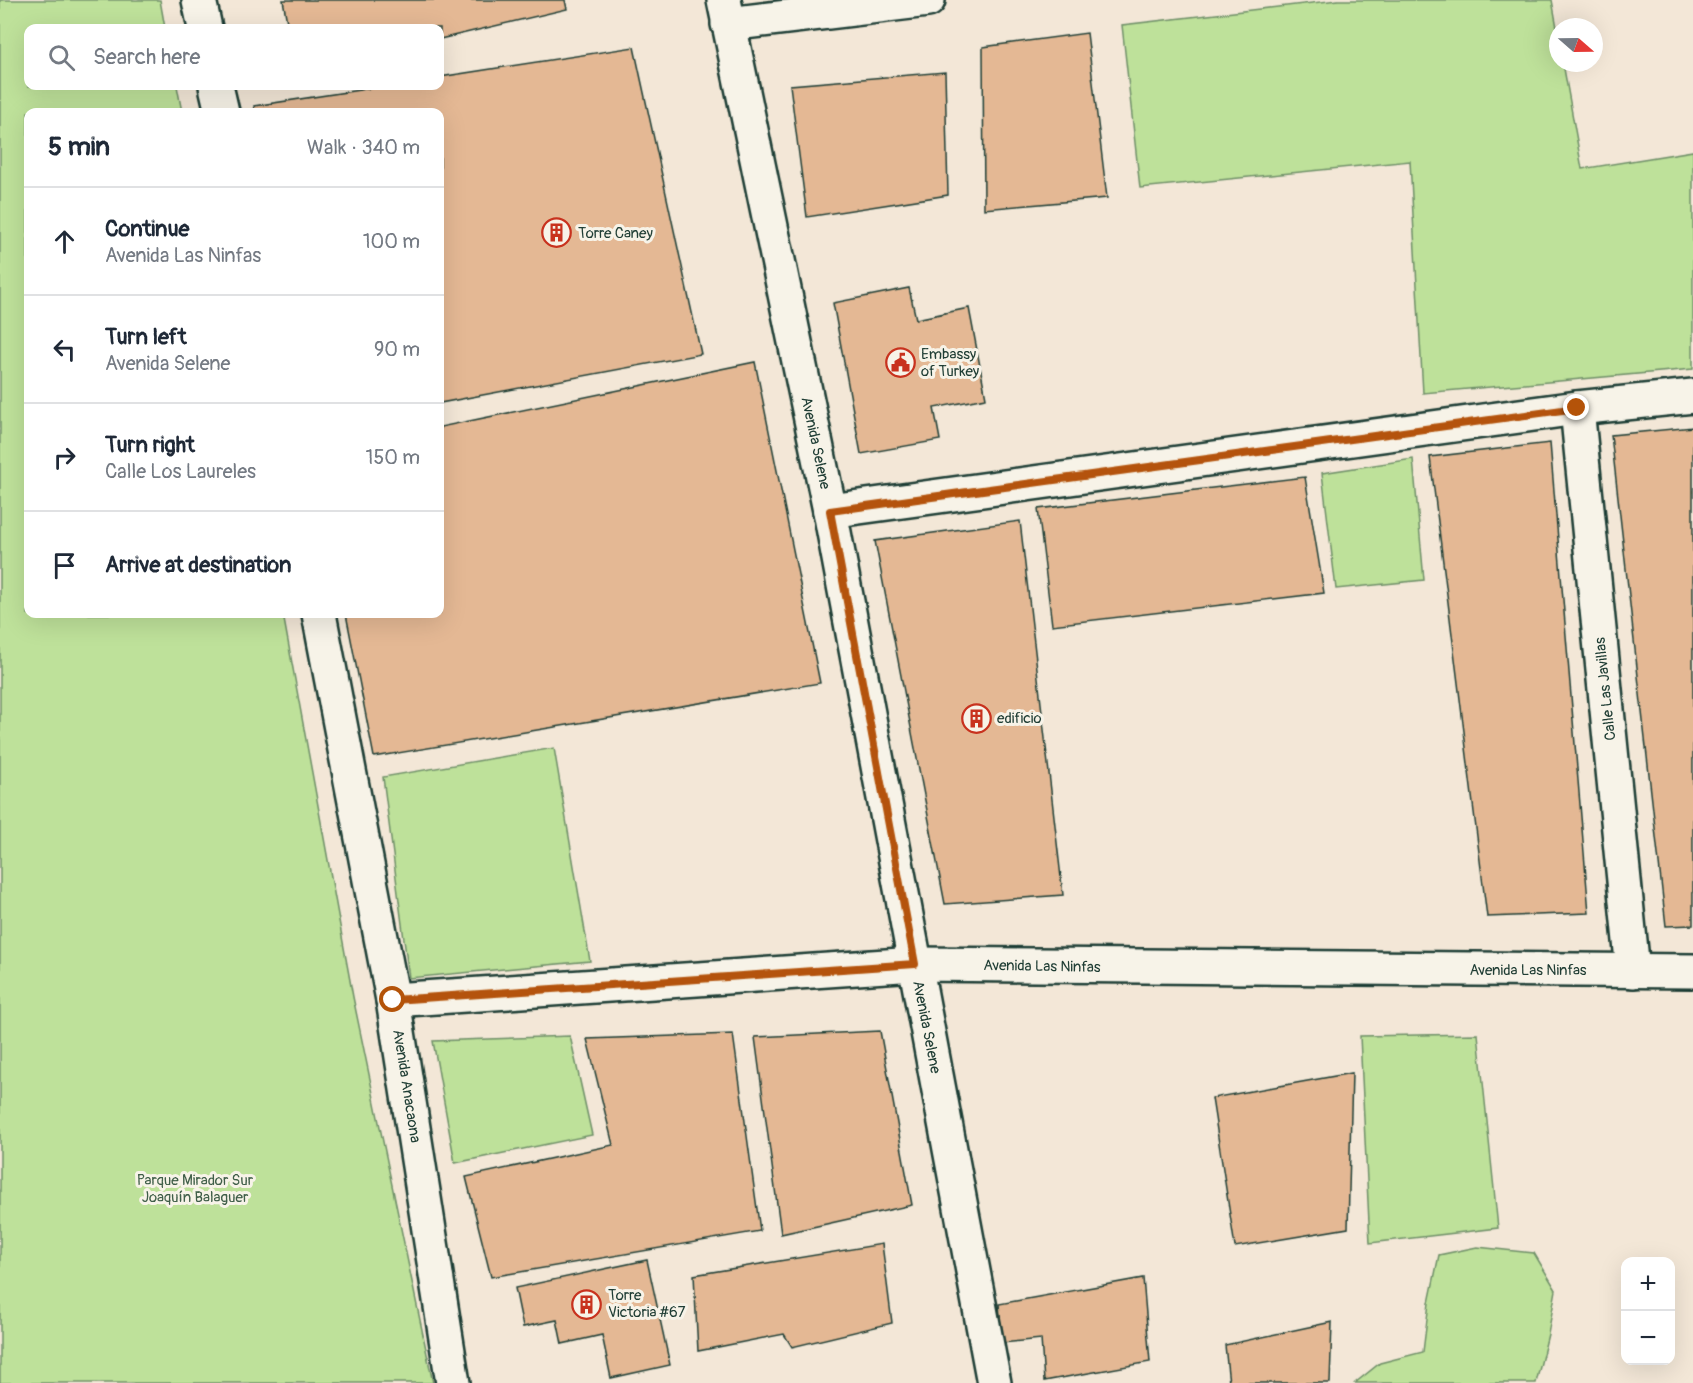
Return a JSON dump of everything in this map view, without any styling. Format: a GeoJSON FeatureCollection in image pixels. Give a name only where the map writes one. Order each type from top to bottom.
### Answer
{"type":"FeatureCollection","features":[{"type":"Feature","properties":{"kind":"street"},"geometry":{"type":"LineString","coordinates":[[200,0],[204,24]]}},
{"type":"Feature","properties":{"kind":"street"},"geometry":{"type":"LineString","coordinates":[[726,12],[928,0]]}},
{"type":"Feature","properties":{"kind":"street","name":"Avenida Selene"},"geometry":{"type":"LineString","coordinates":[[726,12],[830,511],[994,1383]]}},
{"type":"Feature","properties":{"kind":"street"},"geometry":{"type":"LineString","coordinates":[[217,90],[221,108]]}},
{"type":"Feature","properties":{"kind":"street"},"geometry":{"type":"LineString","coordinates":[[830,511],[1577,408],[1693,396]]}},
{"type":"Feature","properties":{"kind":"street","name":"Calle Las Javillas"},"geometry":{"type":"LineString","coordinates":[[1577,408],[1633,970]]}},
{"type":"Feature","properties":{"kind":"street","name":"Avenida Anacaona"},"geometry":{"type":"LineString","coordinates":[[320,618],[393,1000],[453,1383]]}},
{"type":"Feature","properties":{"kind":"street","name":"Avenida Las Ninfas"},"geometry":{"type":"LineString","coordinates":[[393,1000],[915,964],[1693,971]]}},
{"type":"Feature","properties":{"kind":"green space","name":"Parque Mirador Sur Joaquín Balaguer"},"geometry":{"type":"Polygon","coordinates":[[[0,0],[160,0],[164,24],[24,24],[24,90],[178,90],[181,108],[24,108],[24,618],[284,618],[353,997],[433,1383],[0,1383],[0,0]]]}},
{"type":"Feature","properties":{"kind":"green space"},"geometry":{"type":"Polygon","coordinates":[[[1338,0],[1552,0],[1555,18],[1549,18],[1549,72],[1565,72],[1582,169],[1693,151],[1693,369],[1423,393],[1410,161],[1140,188],[1122,25],[1338,0]]]}},
{"type":"Feature","properties":{"kind":"green space"},"geometry":{"type":"Polygon","coordinates":[[[1413,459],[1424,580],[1336,589],[1322,473],[1413,459]]]}},
{"type":"Feature","properties":{"kind":"green space"},"geometry":{"type":"Polygon","coordinates":[[[554,748],[590,961],[409,978],[383,777],[554,748]]]}},
{"type":"Feature","properties":{"kind":"green space"},"geometry":{"type":"Polygon","coordinates":[[[1478,1034],[1498,1228],[1370,1243],[1360,1036],[1478,1034]]]}},
{"type":"Feature","properties":{"kind":"green space"},"geometry":{"type":"Polygon","coordinates":[[[570,1036],[592,1135],[455,1163],[433,1041],[570,1036]]]}},
{"type":"Feature","properties":{"kind":"green space"},"geometry":{"type":"Polygon","coordinates":[[[1477,1247],[1534,1253],[1556,1290],[1536,1383],[1355,1383],[1380,1363],[1423,1352],[1429,1303],[1439,1255],[1477,1247]]]}},
{"type":"Feature","properties":{"kind":"building"},"geometry":{"type":"Polygon","coordinates":[[[283,0],[565,0],[567,9],[444,38],[444,24],[287,24],[283,0]]]}},
{"type":"Feature","properties":{"kind":"building"},"geometry":{"type":"Polygon","coordinates":[[[1087,33],[1107,198],[984,209],[983,47],[1087,33]]]}},
{"type":"Feature","properties":{"kind":"building","name":"Torre Caney"},"geometry":{"type":"Polygon","coordinates":[[[634,47],[701,354],[444,402],[444,108],[254,108],[254,106],[360,90],[444,90],[444,76],[634,47]]]}},
{"type":"Feature","properties":{"kind":"building"},"geometry":{"type":"Polygon","coordinates":[[[945,72],[948,195],[807,217],[790,85],[945,72]]]}},
{"type":"Feature","properties":{"kind":"building"},"geometry":{"type":"Polygon","coordinates":[[[909,288],[916,319],[969,308],[986,398],[934,408],[940,440],[861,454],[833,303],[909,288]]]}},
{"type":"Feature","properties":{"kind":"building"},"geometry":{"type":"Polygon","coordinates":[[[755,362],[820,683],[374,757],[347,618],[444,618],[444,426],[755,362]]]}},
{"type":"Feature","properties":{"kind":"building"},"geometry":{"type":"Polygon","coordinates":[[[1693,427],[1693,925],[1666,926],[1611,435],[1693,427]]]}},
{"type":"Feature","properties":{"kind":"building"},"geometry":{"type":"Polygon","coordinates":[[[1550,443],[1589,913],[1487,917],[1430,457],[1550,443]]]}},
{"type":"Feature","properties":{"kind":"building"},"geometry":{"type":"Polygon","coordinates":[[[1305,477],[1324,593],[1052,625],[1038,509],[1305,477]]]}},
{"type":"Feature","properties":{"kind":"building","name":"edificio"},"geometry":{"type":"Polygon","coordinates":[[[1020,521],[1063,895],[945,904],[875,541],[1020,521]]]}},
{"type":"Feature","properties":{"kind":"building"},"geometry":{"type":"Polygon","coordinates":[[[880,1031],[912,1205],[781,1234],[755,1037],[880,1031]]]}},
{"type":"Feature","properties":{"kind":"building"},"geometry":{"type":"Polygon","coordinates":[[[733,1034],[760,1231],[491,1277],[466,1177],[613,1145],[587,1039],[733,1034]]]}},
{"type":"Feature","properties":{"kind":"building"},"geometry":{"type":"Polygon","coordinates":[[[1352,1073],[1348,1228],[1235,1247],[1212,1098],[1352,1073]]]}},
{"type":"Feature","properties":{"kind":"building"},"geometry":{"type":"Polygon","coordinates":[[[882,1244],[892,1323],[792,1347],[784,1334],[698,1351],[694,1275],[882,1244]]]}},
{"type":"Feature","properties":{"kind":"building","name":"Torre Victoria #67"},"geometry":{"type":"Polygon","coordinates":[[[647,1260],[670,1365],[611,1378],[602,1335],[562,1344],[557,1320],[523,1327],[515,1288],[647,1260]]]}},
{"type":"Feature","properties":{"kind":"building"},"geometry":{"type":"Polygon","coordinates":[[[1143,1278],[1150,1362],[1044,1381],[1041,1339],[1002,1343],[999,1304],[1143,1278]]]}},
{"type":"Feature","properties":{"kind":"building"},"geometry":{"type":"Polygon","coordinates":[[[1332,1322],[1330,1383],[1229,1383],[1225,1345],[1332,1322]]]}},
{"type":"Feature","properties":{"kind":"place","name":"Torre Caney"},"geometry":{"type":"Point","coordinates":[557,233]}},
{"type":"Feature","properties":{"kind":"place","name":"Embassy of Turkey"},"geometry":{"type":"Point","coordinates":[900,363]}},
{"type":"Feature","properties":{"kind":"place","name":"edificio"},"geometry":{"type":"Point","coordinates":[976,718]}},
{"type":"Feature","properties":{"kind":"place","name":"Torre Victoria #67"},"geometry":{"type":"Point","coordinates":[587,1304]}},
{"type":"Feature","properties":{"kind":"route"},"geometry":{"type":"LineString","coordinates":[[393,1000],[915,964],[830,511],[1577,408]]}}]}
